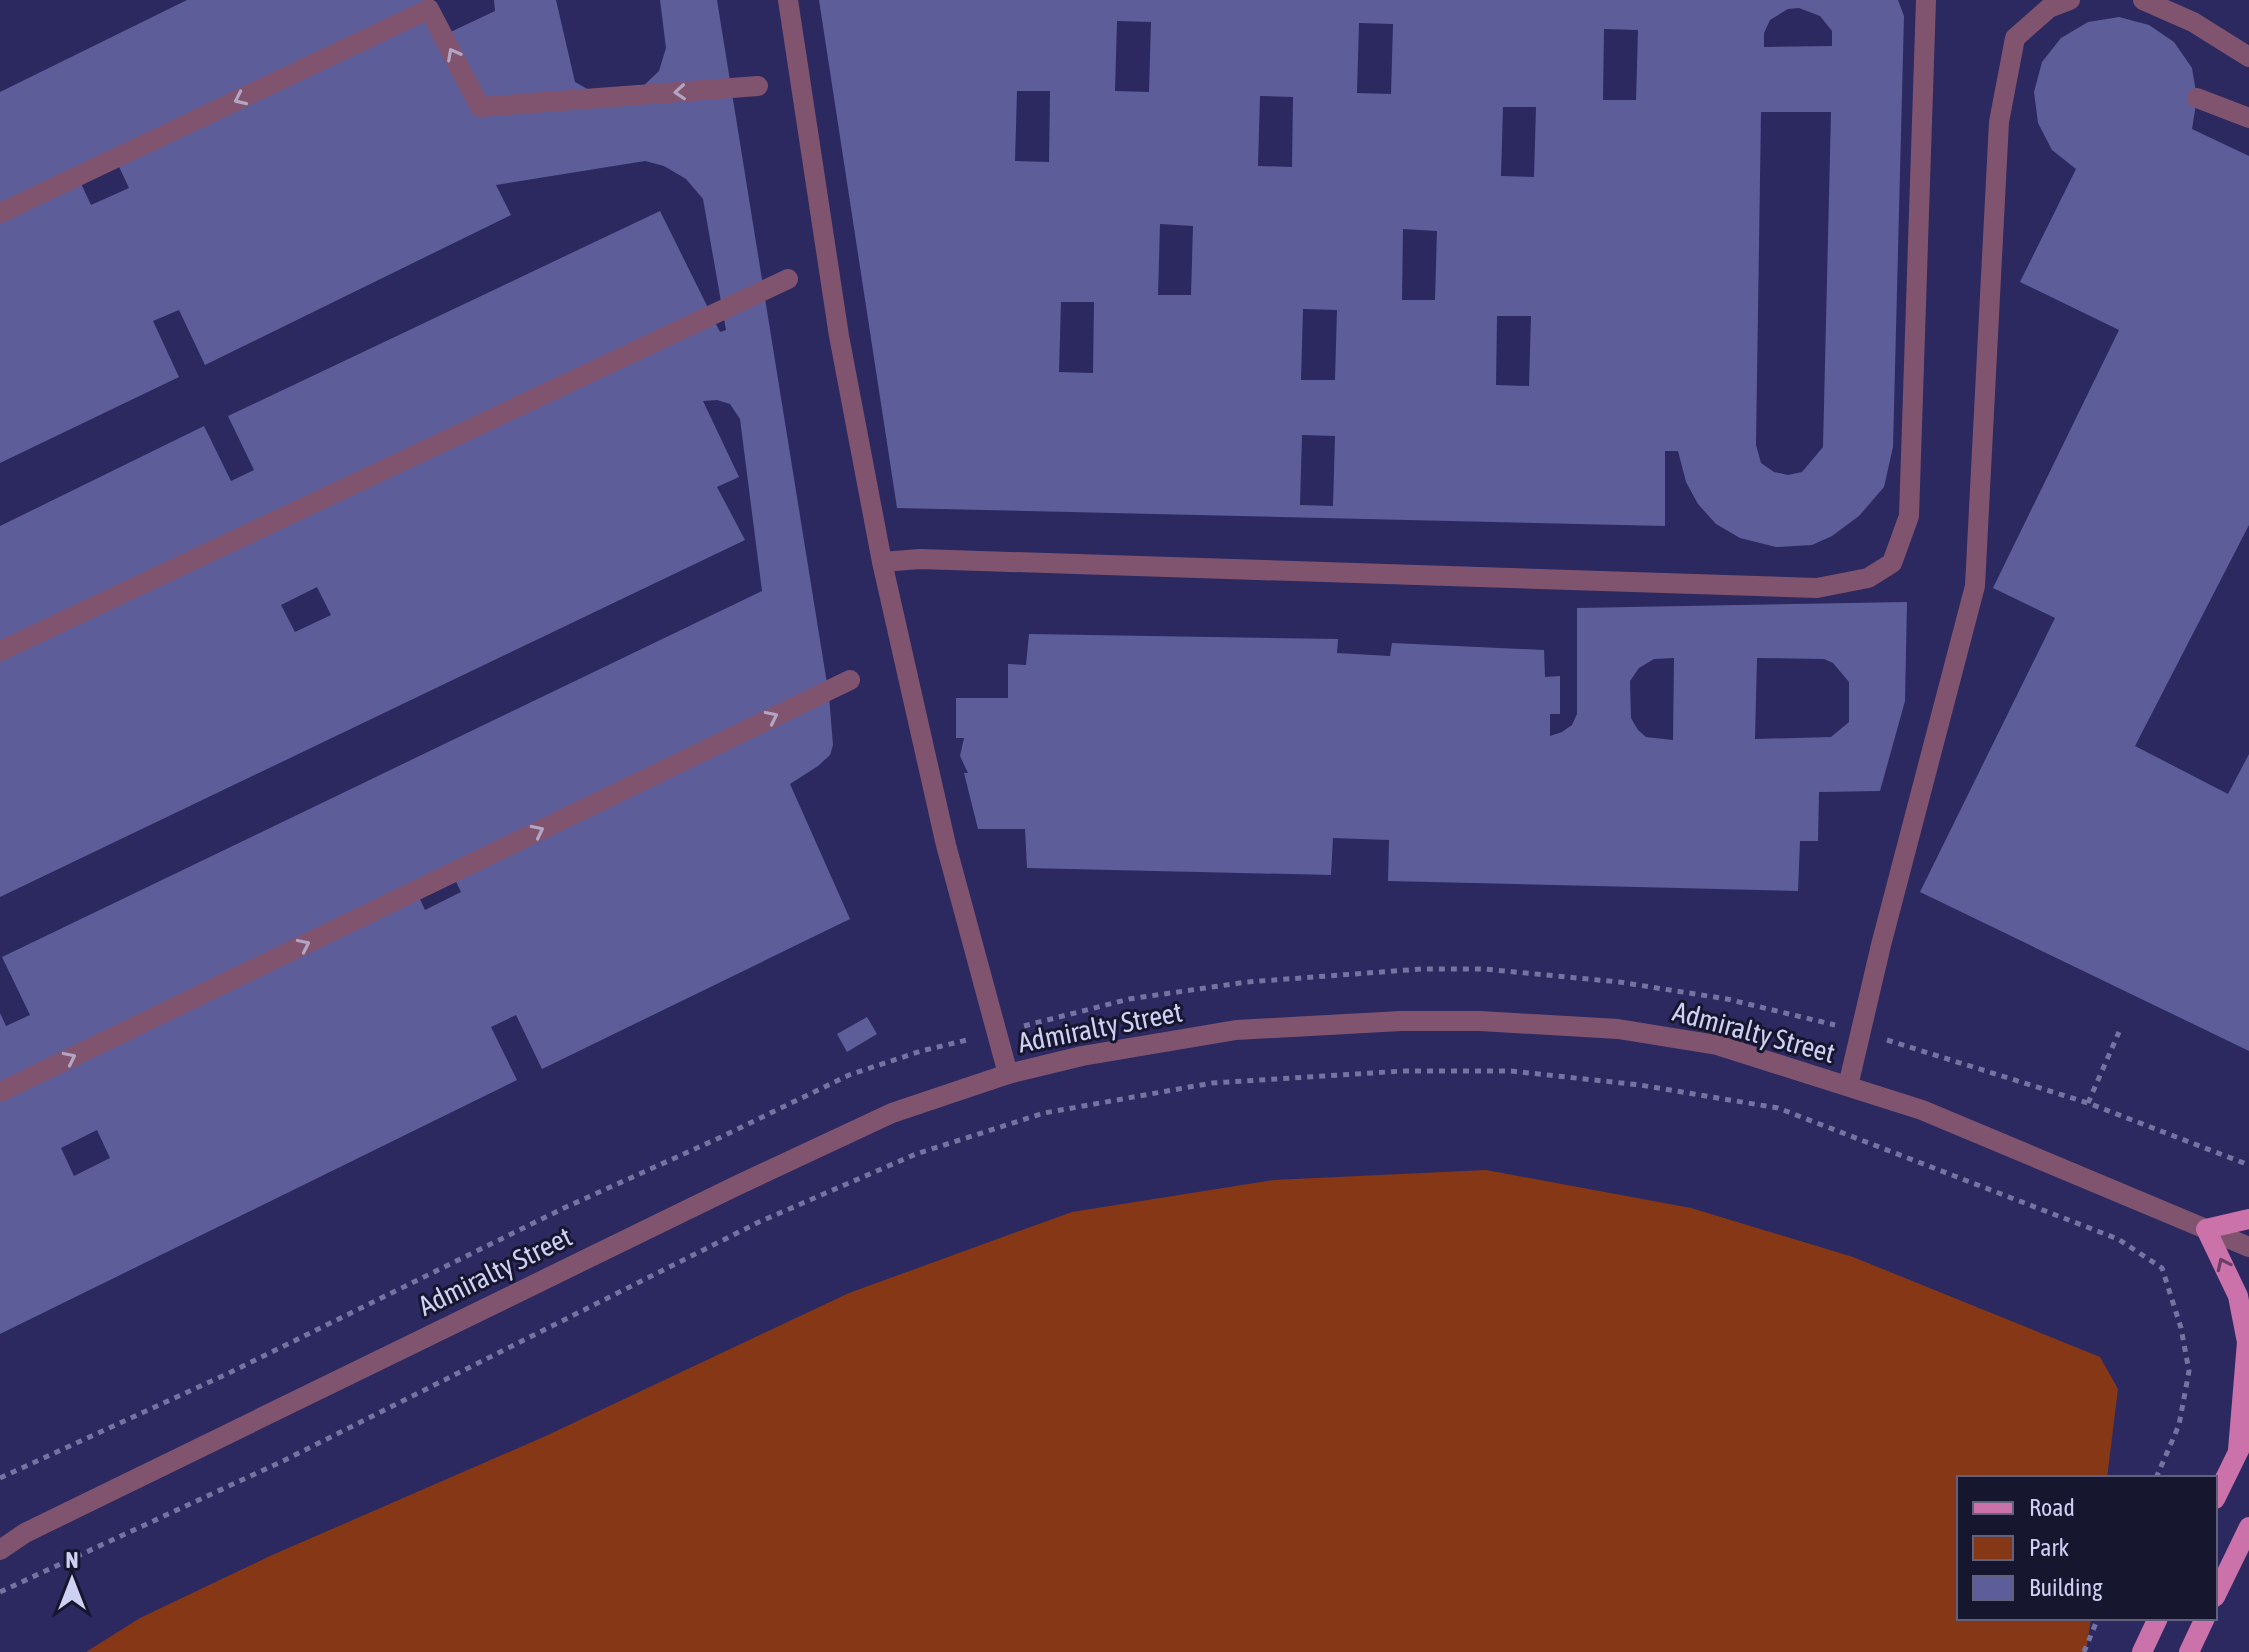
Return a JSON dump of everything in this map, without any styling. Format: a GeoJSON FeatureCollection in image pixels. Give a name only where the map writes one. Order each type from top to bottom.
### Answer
{"type":"FeatureCollection","features":[{"type":"Feature","properties":{"kind":"main road"},"geometry":{"type":"LineString","coordinates":[[2238,1450],[2247,1342],[2238,1296],[2206,1229],[2249,1219]]}},
{"type":"Feature","properties":{"kind":"main road"},"geometry":{"type":"LineString","coordinates":[[2217,1495],[2249,1430]]}},
{"type":"Feature","properties":{"kind":"main road"},"geometry":{"type":"LineString","coordinates":[[2217,1593],[2249,1527]]}},
{"type":"Feature","properties":{"kind":"main road"},"geometry":{"type":"LineString","coordinates":[[2142,1652],[2157,1620]]}},
{"type":"Feature","properties":{"kind":"main road"},"geometry":{"type":"LineString","coordinates":[[2189,1652],[2204,1620]]}},
{"type":"Feature","properties":{"kind":"street"},"geometry":{"type":"LineString","coordinates":[[788,0],[839,336],[882,562],[946,845],[1008,1074]]}},
{"type":"Feature","properties":{"kind":"street"},"geometry":{"type":"LineString","coordinates":[[882,562],[920,559],[1817,588],[1868,578],[1892,563],[1909,516],[1926,0]]}},
{"type":"Feature","properties":{"kind":"street"},"geometry":{"type":"LineString","coordinates":[[1848,1086],[1881,945],[1975,586],[1999,122],[2015,38],[2049,8],[2070,0]]}},
{"type":"Feature","properties":{"kind":"street"},"geometry":{"type":"LineString","coordinates":[[2143,0],[2193,22],[2249,57]]}},
{"type":"Feature","properties":{"kind":"street"},"geometry":{"type":"LineString","coordinates":[[0,213],[429,9],[480,107],[758,86]]}},
{"type":"Feature","properties":{"kind":"street"},"geometry":{"type":"LineString","coordinates":[[2197,98],[2249,118]]}},
{"type":"Feature","properties":{"kind":"street"},"geometry":{"type":"LineString","coordinates":[[0,651],[788,279]]}},
{"type":"Feature","properties":{"kind":"street"},"geometry":{"type":"LineString","coordinates":[[0,1092],[850,680]]}},
{"type":"Feature","properties":{"kind":"street","name":"Admiralty Street"},"geometry":{"type":"LineString","coordinates":[[0,1550],[25,1533],[752,1178],[892,1113],[1008,1074],[1082,1056],[1236,1030],[1401,1021],[1480,1021],[1618,1029],[1717,1045],[1922,1110],[2249,1247]]}},
{"type":"Feature","properties":{"kind":"street","name":"Admiralty Street"},"geometry":{"type":"LineString","coordinates":[[0,1536],[25,1533]]}},
{"type":"Feature","properties":{"kind":"path"},"geometry":{"type":"LineString","coordinates":[[2088,1103],[2119,1032]]}},
{"type":"Feature","properties":{"kind":"path"},"geometry":{"type":"LineString","coordinates":[[0,1478],[231,1372],[564,1208],[849,1075],[921,1051]]}},
{"type":"Feature","properties":{"kind":"path"},"geometry":{"type":"LineString","coordinates":[[0,1592],[285,1460],[759,1222],[916,1154],[1044,1113],[1212,1083],[1403,1071],[1511,1071],[1640,1085],[1778,1108],[2118,1239],[2162,1268],[2181,1328],[2189,1371],[2179,1425],[2157,1476]]}},
{"type":"Feature","properties":{"kind":"path"},"geometry":{"type":"LineString","coordinates":[[2084,1652],[2097,1620]]}},
{"type":"Feature","properties":{"kind":"green space"},"geometry":{"type":"Polygon","coordinates":[[[1486,1170],[1691,1208],[1853,1257],[2100,1357],[2118,1389],[2107,1476],[1957,1476],[1957,1620],[2091,1620],[2086,1652],[86,1652],[140,1618],[270,1556],[548,1435],[849,1293],[1072,1212],[1274,1180],[1486,1170]]]}},
{"type":"Feature","properties":{"kind":"building"},"geometry":{"type":"Polygon","coordinates":[[[187,0],[425,0],[442,36],[495,11],[494,0],[556,0],[575,82],[591,91],[639,90],[659,71],[666,48],[660,0],[717,0],[829,696],[833,745],[830,755],[790,784],[850,919],[542,1069],[516,1015],[491,1027],[517,1080],[0,1334],[0,1013],[6,1026],[30,1015],[2,957],[762,591],[740,419],[730,404],[717,400],[703,401],[739,477],[717,487],[745,540],[0,897],[0,526],[204,426],[231,481],[254,470],[228,416],[660,211],[720,332],[726,330],[703,199],[686,179],[664,166],[645,161],[496,185],[511,215],[205,365],[179,310],[153,321],[179,377],[0,463],[0,92],[187,0]],[[114,156],[76,173],[91,205],[129,188],[114,156]],[[317,587],[281,605],[295,632],[331,615],[317,587]],[[448,865],[412,882],[425,910],[461,892],[448,865]],[[97,1130],[61,1148],[74,1176],[110,1158],[97,1130]]]}},
{"type":"Feature","properties":{"kind":"building"},"geometry":{"type":"Polygon","coordinates":[[[819,0],[1898,0],[1904,16],[1893,447],[1884,487],[1859,516],[1832,536],[1812,545],[1776,547],[1740,538],[1716,524],[1698,504],[1686,482],[1678,451],[1665,451],[1665,526],[897,508],[819,0]],[[1799,8],[1788,9],[1770,20],[1764,33],[1764,47],[1832,46],[1832,31],[1820,16],[1799,8]],[[1117,21],[1115,91],[1149,92],[1151,22],[1117,21]],[[1359,23],[1357,93],[1391,94],[1393,24],[1359,23]],[[1604,29],[1603,100],[1636,100],[1638,30],[1604,29]],[[1017,91],[1015,161],[1049,162],[1050,91],[1017,91]],[[1260,96],[1258,166],[1292,167],[1293,97],[1260,96]],[[1503,107],[1501,176],[1534,177],[1536,107],[1503,107]],[[1761,112],[1756,445],[1761,463],[1774,472],[1788,475],[1802,472],[1823,447],[1831,112],[1761,112]],[[1160,224],[1158,295],[1191,295],[1193,226],[1160,224]],[[1403,229],[1402,300],[1435,300],[1437,231],[1403,229]],[[1061,302],[1059,372],[1093,373],[1094,302],[1061,302]],[[1303,309],[1301,380],[1335,380],[1337,310],[1303,309]],[[1497,316],[1496,385],[1529,386],[1531,316],[1497,316]],[[1302,435],[1300,505],[1333,506],[1335,436],[1302,435]]]}},
{"type":"Feature","properties":{"kind":"building"},"geometry":{"type":"Polygon","coordinates":[[[2119,17],[2149,25],[2174,42],[2192,68],[2197,98],[2192,129],[2249,156],[2249,525],[2135,746],[2228,794],[2249,754],[2249,1051],[1920,892],[2055,618],[1993,588],[2119,330],[2020,282],[2076,169],[2052,150],[2038,123],[2034,92],[2042,62],[2061,38],[2088,22],[2119,17]]]}},
{"type":"Feature","properties":{"kind":"building"},"geometry":{"type":"Polygon","coordinates":[[[1907,602],[1905,701],[1880,791],[1819,792],[1818,841],[1800,841],[1798,891],[1388,881],[1389,840],[1333,838],[1331,875],[1027,868],[1025,829],[978,829],[964,773],[968,773],[960,756],[964,738],[956,738],[956,698],[1008,698],[1008,664],[1026,665],[1029,634],[1338,639],[1337,653],[1390,656],[1392,643],[1544,650],[1545,677],[1560,676],[1560,714],[1550,714],[1550,736],[1572,725],[1577,714],[1577,608],[1907,602]],[[1674,658],[1654,659],[1639,668],[1630,681],[1631,718],[1646,737],[1673,740],[1674,658]],[[1757,658],[1755,739],[1831,737],[1849,722],[1849,682],[1833,663],[1824,659],[1757,658]]]}},
{"type":"Feature","properties":{"kind":"building"},"geometry":{"type":"Polygon","coordinates":[[[867,1017],[877,1034],[847,1052],[837,1034],[867,1017]]]}}]}
